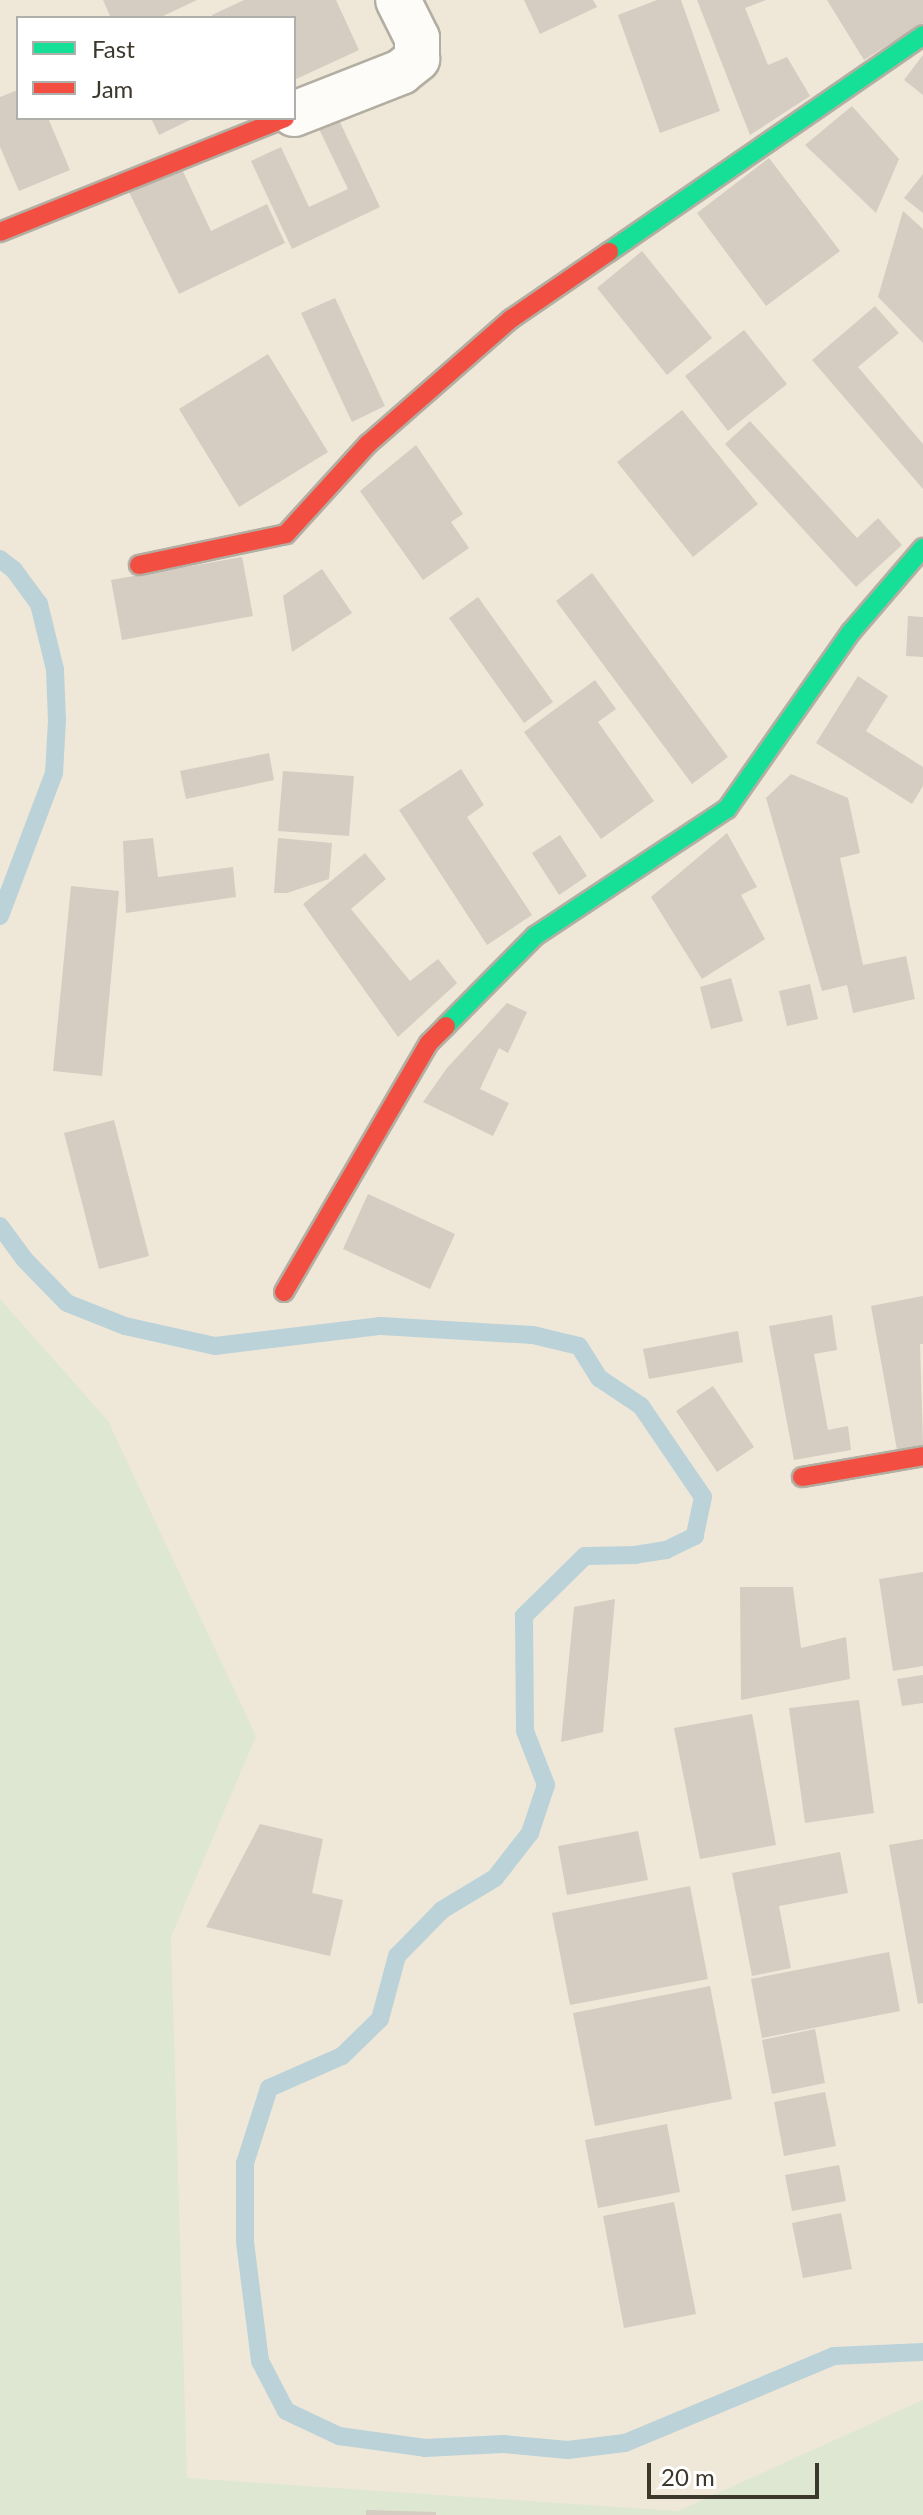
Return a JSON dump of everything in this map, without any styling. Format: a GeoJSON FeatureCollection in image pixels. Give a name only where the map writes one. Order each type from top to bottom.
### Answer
{"type":"FeatureCollection","features":[{"type":"Feature","properties":{"kind":"street"},"geometry":{"type":"LineString","coordinates":[[296,113],[401,72],[417,59],[417,38],[398,0]]}},
{"type":"Feature","properties":{"kind":"street"},"geometry":{"type":"LineString","coordinates":[[139,565],[286,534],[368,444],[511,319],[923,35]]}},
{"type":"Feature","properties":{"kind":"street"},"geometry":{"type":"LineString","coordinates":[[0,232],[280,120]]}},
{"type":"Feature","properties":{"kind":"street"},"geometry":{"type":"LineString","coordinates":[[284,1292],[429,1043],[535,936],[727,809],[851,632],[923,548]]}},
{"type":"Feature","properties":{"kind":"street"},"geometry":{"type":"LineString","coordinates":[[802,1477],[923,1456]]}},
{"type":"Feature","properties":{"kind":"green space"},"geometry":{"type":"Polygon","coordinates":[[[0,1299],[108,1421],[256,1736],[171,1937],[187,2478],[678,2511],[923,2400],[923,2515],[0,2515],[0,1299]]]}},
{"type":"Feature","properties":{"kind":"building"},"geometry":{"type":"Polygon","coordinates":[[[103,0],[197,0],[163,16],[110,16],[103,0]]]}},
{"type":"Feature","properties":{"kind":"building"},"geometry":{"type":"Polygon","coordinates":[[[244,0],[336,0],[359,50],[296,79],[296,16],[212,15],[244,0]]]}},
{"type":"Feature","properties":{"kind":"building"},"geometry":{"type":"Polygon","coordinates":[[[524,0],[593,0],[597,7],[540,34],[524,0]]]}},
{"type":"Feature","properties":{"kind":"building"},"geometry":{"type":"Polygon","coordinates":[[[657,0],[681,0],[720,111],[660,133],[618,15],[657,0]]]}},
{"type":"Feature","properties":{"kind":"building"},"geometry":{"type":"Polygon","coordinates":[[[697,0],[766,0],[745,8],[768,65],[787,57],[810,96],[750,135],[697,0]]]}},
{"type":"Feature","properties":{"kind":"building"},"geometry":{"type":"Polygon","coordinates":[[[827,0],[923,0],[923,23],[864,60],[827,0]]]}},
{"type":"Feature","properties":{"kind":"building"},"geometry":{"type":"Polygon","coordinates":[[[923,55],[923,95],[904,80],[923,55]]]}},
{"type":"Feature","properties":{"kind":"building"},"geometry":{"type":"Polygon","coordinates":[[[16,91],[16,120],[49,120],[70,170],[19,191],[0,147],[0,97],[16,91]]]}},
{"type":"Feature","properties":{"kind":"building"},"geometry":{"type":"Polygon","coordinates":[[[852,106],[899,159],[876,213],[805,145],[852,106]]]}},
{"type":"Feature","properties":{"kind":"building"},"geometry":{"type":"Polygon","coordinates":[[[338,118],[380,207],[292,249],[251,161],[281,147],[309,207],[348,189],[318,127],[338,118]]]}},
{"type":"Feature","properties":{"kind":"building"},"geometry":{"type":"Polygon","coordinates":[[[152,120],[190,120],[159,135],[152,120]]]}},
{"type":"Feature","properties":{"kind":"building"},"geometry":{"type":"Polygon","coordinates":[[[769,158],[840,251],[766,306],[697,213],[769,158]]]}},
{"type":"Feature","properties":{"kind":"building"},"geometry":{"type":"Polygon","coordinates":[[[180,165],[211,231],[267,204],[285,243],[179,294],[128,190],[180,165]]]}},
{"type":"Feature","properties":{"kind":"building"},"geometry":{"type":"Polygon","coordinates":[[[923,174],[923,213],[904,198],[923,174]]]}},
{"type":"Feature","properties":{"kind":"building"},"geometry":{"type":"Polygon","coordinates":[[[903,211],[923,229],[923,343],[878,297],[903,211]]]}},
{"type":"Feature","properties":{"kind":"building"},"geometry":{"type":"Polygon","coordinates":[[[642,251],[712,338],[667,375],[597,288],[642,251]]]}},
{"type":"Feature","properties":{"kind":"building"},"geometry":{"type":"Polygon","coordinates":[[[335,298],[385,406],[352,422],[301,313],[335,298]]]}},
{"type":"Feature","properties":{"kind":"building"},"geometry":{"type":"Polygon","coordinates":[[[875,306],[899,333],[858,367],[923,444],[923,489],[812,360],[875,306]]]}},
{"type":"Feature","properties":{"kind":"building"},"geometry":{"type":"Polygon","coordinates":[[[744,330],[787,384],[728,431],[685,376],[744,330]]]}},
{"type":"Feature","properties":{"kind":"building"},"geometry":{"type":"Polygon","coordinates":[[[268,354],[328,452],[239,507],[179,409],[268,354]]]}},
{"type":"Feature","properties":{"kind":"building"},"geometry":{"type":"Polygon","coordinates":[[[682,410],[758,504],[693,557],[617,462],[682,410]]]}},
{"type":"Feature","properties":{"kind":"building"},"geometry":{"type":"Polygon","coordinates":[[[750,421],[857,538],[878,518],[902,545],[856,587],[725,444],[750,421]]]}},
{"type":"Feature","properties":{"kind":"building"},"geometry":{"type":"Polygon","coordinates":[[[416,445],[463,514],[451,522],[469,548],[423,580],[360,491],[416,445]]]}},
{"type":"Feature","properties":{"kind":"building"},"geometry":{"type":"Polygon","coordinates":[[[242,557],[253,616],[122,640],[111,580],[242,557]]]}},
{"type":"Feature","properties":{"kind":"building"},"geometry":{"type":"Polygon","coordinates":[[[322,569],[352,613],[292,652],[283,596],[322,569]]]}},
{"type":"Feature","properties":{"kind":"building"},"geometry":{"type":"Polygon","coordinates":[[[592,573],[728,757],[692,784],[556,601],[592,573]]]}},
{"type":"Feature","properties":{"kind":"building"},"geometry":{"type":"Polygon","coordinates":[[[478,597],[553,702],[524,723],[449,618],[478,597]]]}},
{"type":"Feature","properties":{"kind":"building"},"geometry":{"type":"Polygon","coordinates":[[[908,616],[923,617],[923,657],[906,656],[908,616]]]}},
{"type":"Feature","properties":{"kind":"building"},"geometry":{"type":"Polygon","coordinates":[[[858,676],[888,696],[866,731],[923,767],[923,786],[912,804],[816,743],[858,676]]]}},
{"type":"Feature","properties":{"kind":"building"},"geometry":{"type":"Polygon","coordinates":[[[595,680],[616,709],[598,722],[654,801],[601,839],[524,732],[595,680]]]}},
{"type":"Feature","properties":{"kind":"building"},"geometry":{"type":"Polygon","coordinates":[[[269,753],[274,780],[186,799],[180,771],[269,753]]]}},
{"type":"Feature","properties":{"kind":"building"},"geometry":{"type":"Polygon","coordinates":[[[461,769],[484,805],[467,817],[532,915],[487,945],[399,810],[461,769]]]}},
{"type":"Feature","properties":{"kind":"building"},"geometry":{"type":"Polygon","coordinates":[[[283,771],[354,776],[349,836],[278,831],[283,771]]]}},
{"type":"Feature","properties":{"kind":"building"},"geometry":{"type":"Polygon","coordinates":[[[791,774],[848,798],[860,853],[840,858],[863,965],[906,956],[915,999],[853,1013],[847,985],[822,991],[766,798],[791,774]]]}},
{"type":"Feature","properties":{"kind":"building"},"geometry":{"type":"Polygon","coordinates":[[[727,833],[757,887],[741,895],[765,939],[702,979],[651,897],[727,833]]]}},
{"type":"Feature","properties":{"kind":"building"},"geometry":{"type":"Polygon","coordinates":[[[560,835],[587,876],[559,895],[532,853],[560,835]]]}},
{"type":"Feature","properties":{"kind":"building"},"geometry":{"type":"Polygon","coordinates":[[[153,838],[158,877],[233,867],[236,897],[126,913],[123,841],[153,838]]]}},
{"type":"Feature","properties":{"kind":"building"},"geometry":{"type":"Polygon","coordinates":[[[278,838],[332,843],[329,879],[287,893],[274,893],[278,838]]]}},
{"type":"Feature","properties":{"kind":"building"},"geometry":{"type":"Polygon","coordinates":[[[365,853],[386,879],[351,909],[410,981],[438,959],[457,983],[398,1037],[303,904],[365,853]]]}},
{"type":"Feature","properties":{"kind":"building"},"geometry":{"type":"Polygon","coordinates":[[[71,886],[119,891],[102,1076],[53,1071],[71,886]]]}},
{"type":"Feature","properties":{"kind":"building"},"geometry":{"type":"Polygon","coordinates":[[[731,978],[743,1021],[711,1029],[700,987],[731,978]]]}},
{"type":"Feature","properties":{"kind":"building"},"geometry":{"type":"Polygon","coordinates":[[[810,984],[818,1019],[787,1026],[779,991],[810,984]]]}},
{"type":"Feature","properties":{"kind":"building"},"geometry":{"type":"Polygon","coordinates":[[[507,1003],[527,1012],[508,1053],[499,1048],[480,1089],[509,1103],[493,1136],[423,1102],[447,1068],[507,1003]]]}},
{"type":"Feature","properties":{"kind":"building"},"geometry":{"type":"Polygon","coordinates":[[[114,1120],[149,1256],[99,1269],[64,1133],[114,1120]]]}},
{"type":"Feature","properties":{"kind":"building"},"geometry":{"type":"Polygon","coordinates":[[[368,1194],[455,1234],[430,1289],[343,1249],[368,1194]]]}},
{"type":"Feature","properties":{"kind":"building"},"geometry":{"type":"Polygon","coordinates":[[[923,1296],[923,1344],[920,1344],[923,1445],[897,1450],[871,1306],[923,1296]]]}},
{"type":"Feature","properties":{"kind":"building"},"geometry":{"type":"Polygon","coordinates":[[[832,1315],[837,1350],[814,1354],[828,1430],[848,1426],[851,1450],[794,1460],[769,1326],[832,1315]]]}},
{"type":"Feature","properties":{"kind":"building"},"geometry":{"type":"Polygon","coordinates":[[[738,1331],[743,1362],[649,1379],[643,1349],[738,1331]]]}},
{"type":"Feature","properties":{"kind":"building"},"geometry":{"type":"Polygon","coordinates":[[[713,1386],[754,1447],[717,1472],[676,1411],[713,1386]]]}},
{"type":"Feature","properties":{"kind":"building"},"geometry":{"type":"Polygon","coordinates":[[[923,1572],[923,1666],[893,1671],[879,1579],[923,1572]]]}},
{"type":"Feature","properties":{"kind":"building"},"geometry":{"type":"Polygon","coordinates":[[[740,1587],[793,1587],[801,1648],[846,1637],[850,1679],[741,1700],[740,1587]]]}},
{"type":"Feature","properties":{"kind":"building"},"geometry":{"type":"Polygon","coordinates":[[[615,1599],[603,1732],[561,1742],[574,1607],[615,1599]]]}},
{"type":"Feature","properties":{"kind":"building"},"geometry":{"type":"Polygon","coordinates":[[[923,1675],[923,1703],[902,1706],[897,1679],[923,1675]]]}},
{"type":"Feature","properties":{"kind":"building"},"geometry":{"type":"Polygon","coordinates":[[[859,1700],[874,1813],[805,1823],[789,1708],[859,1700]]]}},
{"type":"Feature","properties":{"kind":"building"},"geometry":{"type":"Polygon","coordinates":[[[752,1714],[776,1845],[700,1859],[674,1728],[752,1714]]]}},
{"type":"Feature","properties":{"kind":"building"},"geometry":{"type":"Polygon","coordinates":[[[260,1824],[323,1839],[312,1893],[343,1900],[330,1956],[206,1927],[260,1824]]]}},
{"type":"Feature","properties":{"kind":"building"},"geometry":{"type":"Polygon","coordinates":[[[638,1831],[648,1880],[567,1895],[558,1846],[638,1831]]]}},
{"type":"Feature","properties":{"kind":"building"},"geometry":{"type":"Polygon","coordinates":[[[923,1839],[923,2003],[918,2004],[889,1845],[923,1839]]]}},
{"type":"Feature","properties":{"kind":"building"},"geometry":{"type":"Polygon","coordinates":[[[840,1852],[848,1893],[779,1906],[791,1968],[752,1976],[732,1873],[840,1852]]]}},
{"type":"Feature","properties":{"kind":"building"},"geometry":{"type":"Polygon","coordinates":[[[690,1886],[708,1979],[570,2005],[552,1913],[690,1886]]]}},
{"type":"Feature","properties":{"kind":"building"},"geometry":{"type":"Polygon","coordinates":[[[889,1952],[900,2011],[762,2038],[751,1979],[889,1952]]]}},
{"type":"Feature","properties":{"kind":"building"},"geometry":{"type":"Polygon","coordinates":[[[710,1986],[732,2099],[595,2126],[573,2013],[710,1986]]]}},
{"type":"Feature","properties":{"kind":"building"},"geometry":{"type":"Polygon","coordinates":[[[815,2029],[825,2083],[772,2094],[762,2040],[815,2029]]]}},
{"type":"Feature","properties":{"kind":"building"},"geometry":{"type":"Polygon","coordinates":[[[825,2092],[836,2146],[784,2156],[774,2102],[825,2092]]]}},
{"type":"Feature","properties":{"kind":"building"},"geometry":{"type":"Polygon","coordinates":[[[667,2124],[680,2192],[598,2208],[585,2140],[667,2124]]]}},
{"type":"Feature","properties":{"kind":"building"},"geometry":{"type":"Polygon","coordinates":[[[839,2165],[846,2201],[792,2211],[785,2175],[839,2165]]]}},
{"type":"Feature","properties":{"kind":"building"},"geometry":{"type":"Polygon","coordinates":[[[674,2202],[696,2314],[624,2328],[603,2216],[674,2202]]]}},
{"type":"Feature","properties":{"kind":"building"},"geometry":{"type":"Polygon","coordinates":[[[841,2213],[852,2269],[803,2278],[792,2223],[841,2213]]]}},
{"type":"Feature","properties":{"kind":"building"},"geometry":{"type":"Polygon","coordinates":[[[366,2510],[436,2512],[436,2515],[366,2515],[366,2510]]]}},
{"type":"Feature","properties":{"kind":"waterway"},"geometry":{"type":"LineString","coordinates":[[0,559],[14,570],[39,604],[55,669],[57,720],[54,773],[0,916]]}},
{"type":"Feature","properties":{"kind":"waterway"},"geometry":{"type":"LineString","coordinates":[[0,1226],[25,1260],[67,1303],[125,1326],[215,1346],[381,1326],[533,1335],[579,1346],[599,1378],[641,1406],[703,1497],[695,1536],[666,1550],[636,1555],[585,1556],[524,1616],[525,1731],[546,1785],[530,1833],[495,1878],[442,1910],[397,1956],[380,2019],[342,2056],[269,2088],[245,2163],[245,2242],[260,2361],[286,2411],[339,2436],[425,2448],[503,2444],[568,2450],[625,2443],[834,2356],[923,2352]]}},
{"type":"Feature","properties":{"kind":"traffic: fast"},"geometry":{"type":"LineString","coordinates":[[609,252],[923,35]]}},
{"type":"Feature","properties":{"kind":"traffic: fast"},"geometry":{"type":"LineString","coordinates":[[446,1026],[535,936],[727,809],[851,632],[923,548]]}},
{"type":"Feature","properties":{"kind":"traffic: jam"},"geometry":{"type":"LineString","coordinates":[[0,232],[280,120]]}},
{"type":"Feature","properties":{"kind":"traffic: jam"},"geometry":{"type":"LineString","coordinates":[[139,565],[286,534],[368,444],[511,319],[609,252]]}},
{"type":"Feature","properties":{"kind":"traffic: jam"},"geometry":{"type":"LineString","coordinates":[[284,1292],[429,1043],[446,1026]]}},
{"type":"Feature","properties":{"kind":"traffic: jam"},"geometry":{"type":"LineString","coordinates":[[802,1477],[923,1456]]}}]}
